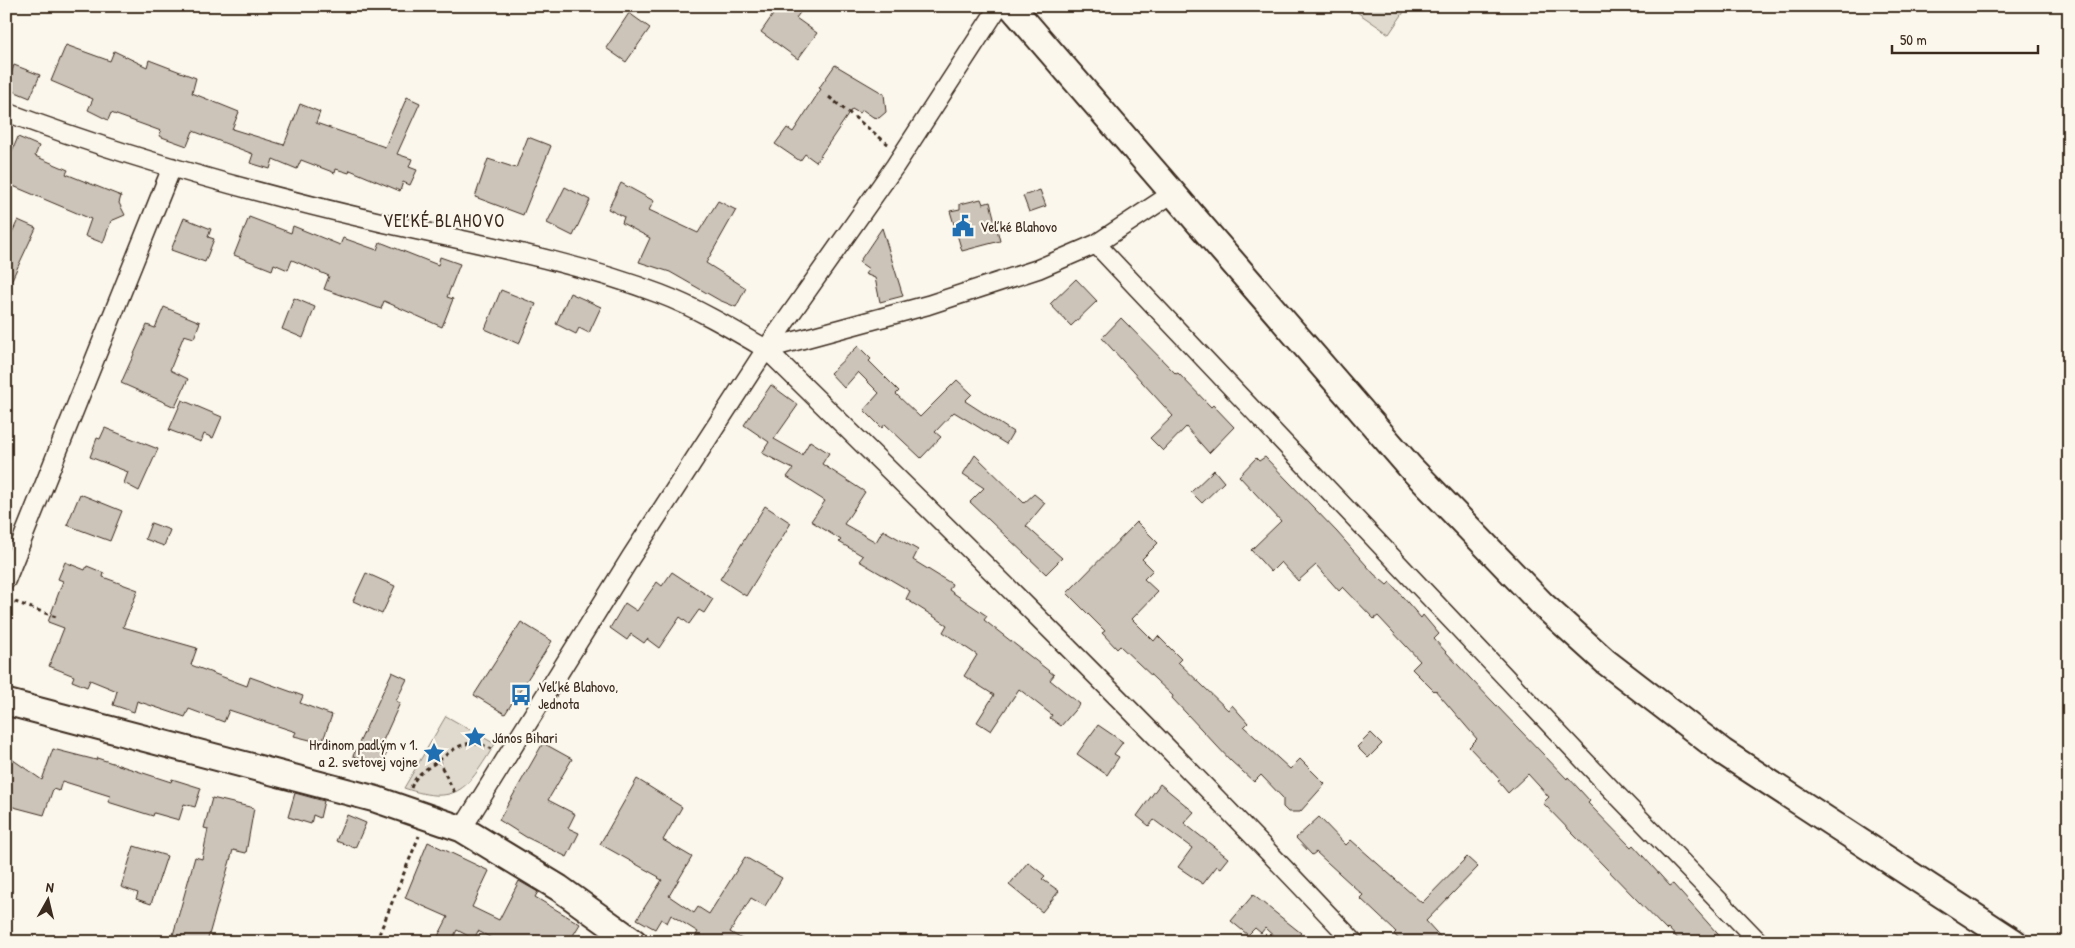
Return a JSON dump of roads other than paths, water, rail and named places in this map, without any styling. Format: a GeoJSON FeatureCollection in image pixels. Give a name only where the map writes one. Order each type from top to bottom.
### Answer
{"type":"FeatureCollection","features":[{"type":"Feature","properties":{"kind":"main road"},"geometry":{"type":"LineString","coordinates":[[1011,6],[1410,467],[1542,604],[1606,662],[1723,752],[2014,942]]}},
{"type":"Feature","properties":{"kind":"main road"},"geometry":{"type":"LineString","coordinates":[[6,702],[375,799],[462,829],[559,888],[634,942]]}},
{"type":"Feature","properties":{"kind":"street"},"geometry":{"type":"LineString","coordinates":[[462,829],[631,557],[766,349],[895,166],[999,6]]}},
{"type":"Feature","properties":{"kind":"street"},"geometry":{"type":"LineString","coordinates":[[6,112],[172,167],[246,189],[376,221],[524,254],[625,282],[690,307],[726,325],[766,349],[1020,598],[1249,830],[1354,942]]}},
{"type":"Feature","properties":{"kind":"street"},"geometry":{"type":"LineString","coordinates":[[6,580],[172,167]]}},
{"type":"Feature","properties":{"kind":"street"},"geometry":{"type":"LineString","coordinates":[[766,349],[928,305],[1038,269],[1096,244],[1173,193]]}},
{"type":"Feature","properties":{"kind":"street"},"geometry":{"type":"LineString","coordinates":[[1096,244],[1613,791],[1759,942]]}},
{"type":"Feature","properties":{"kind":"place","name":"Veľké Blahovo"},"geometry":{"type":"Point","coordinates":[963,226]}},
{"type":"Feature","properties":{"kind":"place","name":"Veľké Blahovo, Jednota"},"geometry":{"type":"Point","coordinates":[521,695]}},
{"type":"Feature","properties":{"kind":"place","name":"János Bihari"},"geometry":{"type":"Point","coordinates":[475,737]}},
{"type":"Feature","properties":{"kind":"place","name":"Hrdinom padlým v 1. a 2. svetovej vojne"},"geometry":{"type":"Point","coordinates":[434,753]}},
{"type":"Feature","properties":{"kind":"district","name":"VEĽKÉ BLAHOVO"},"geometry":{"type":"Point","coordinates":[444,220]}}]}
